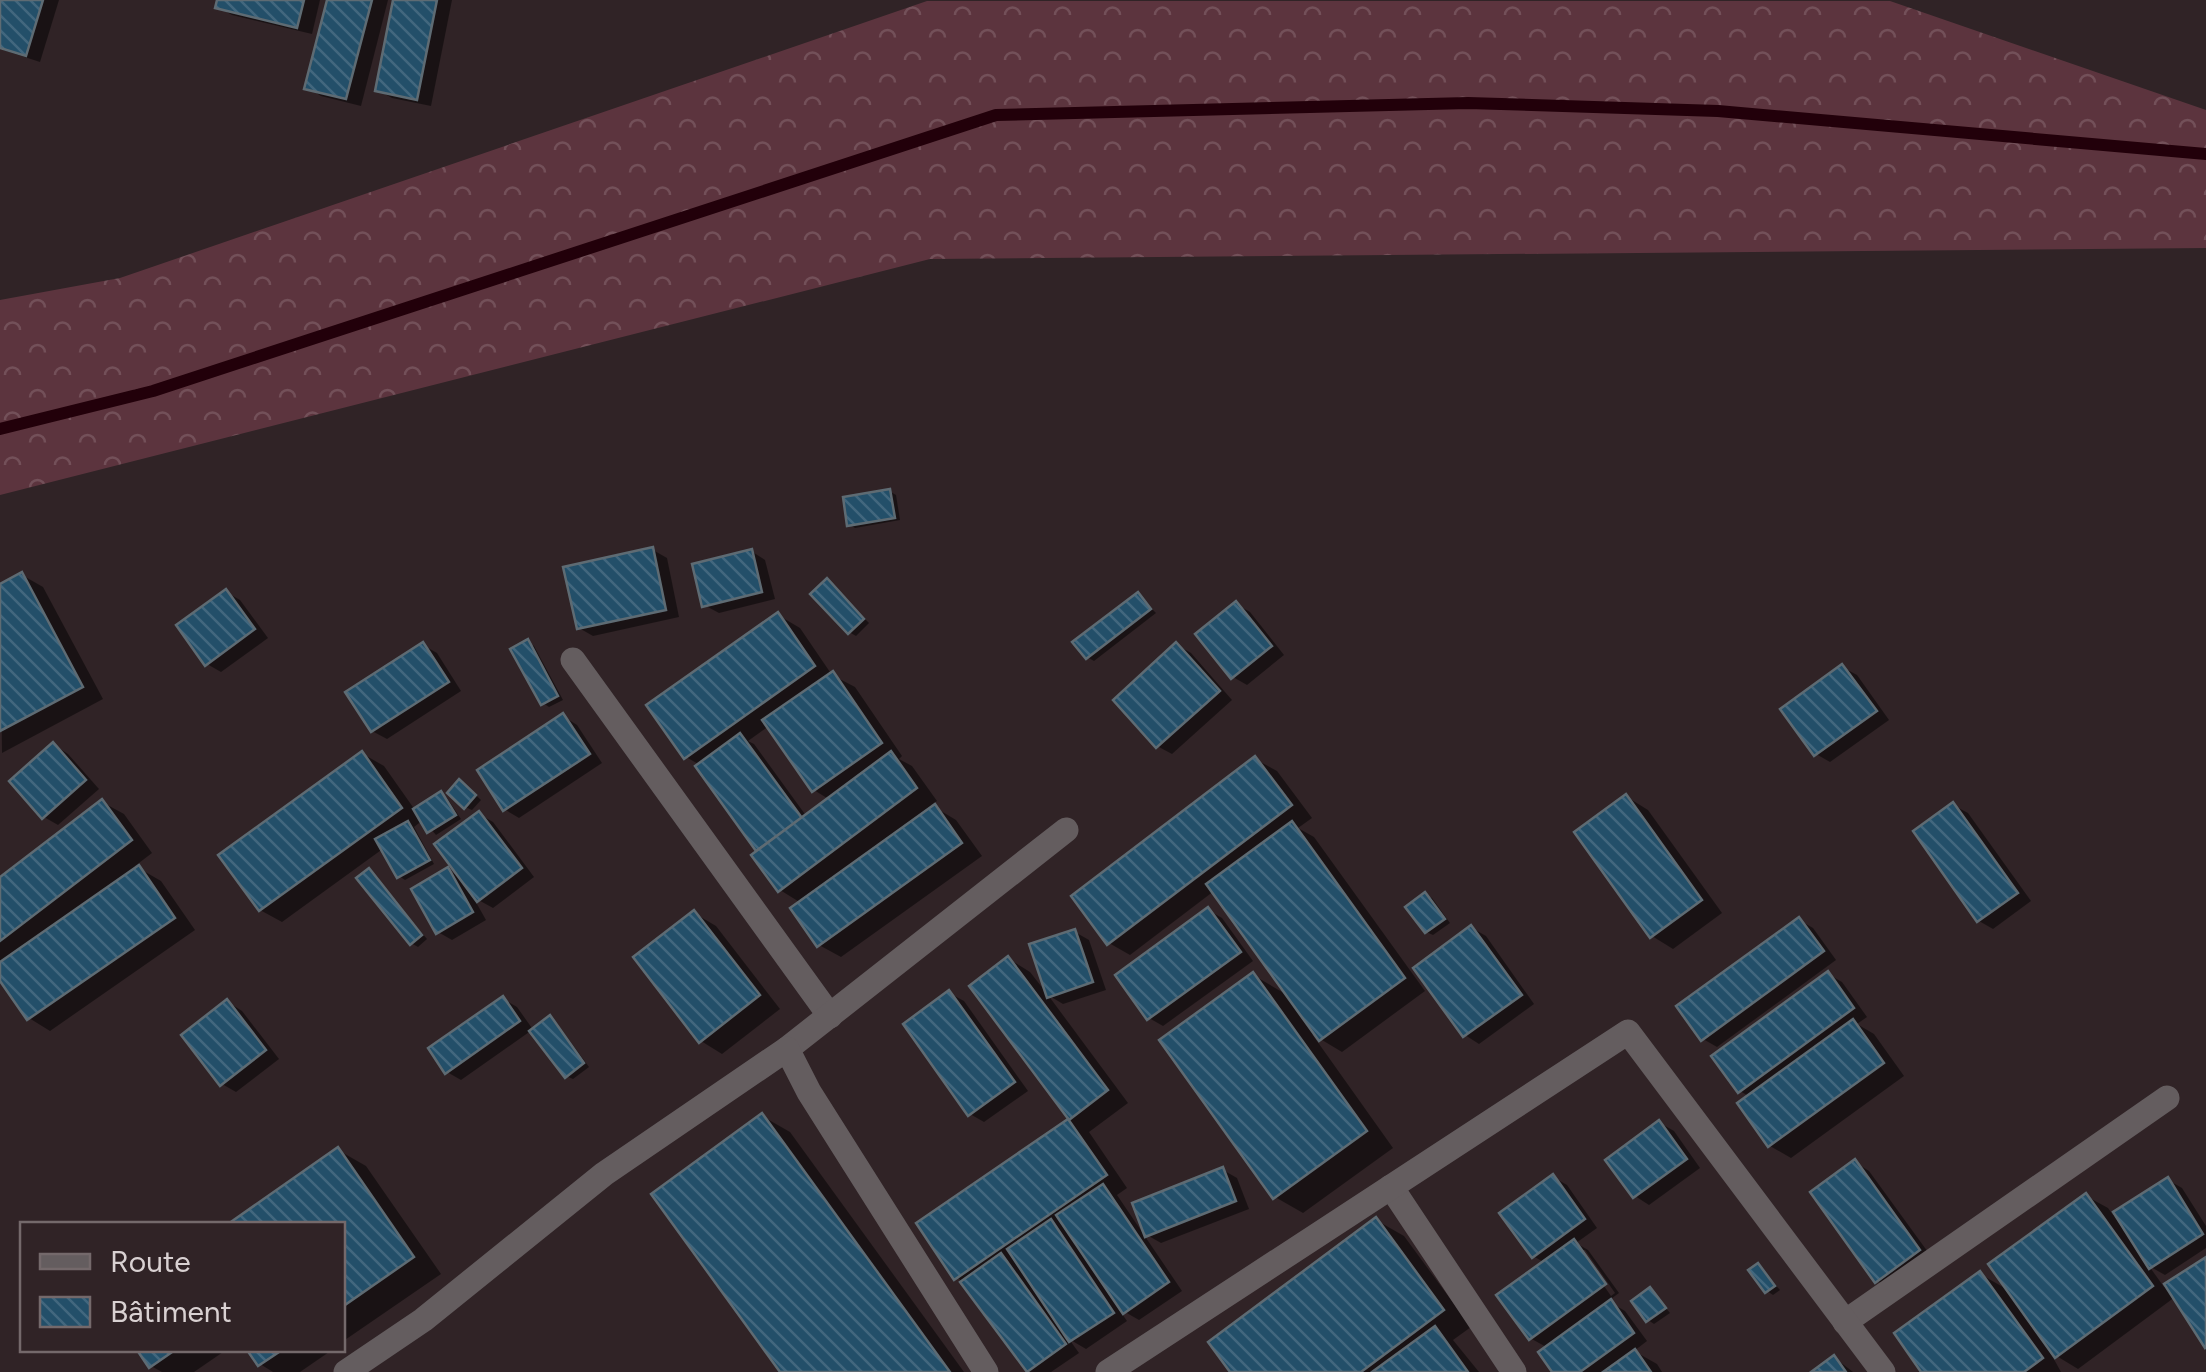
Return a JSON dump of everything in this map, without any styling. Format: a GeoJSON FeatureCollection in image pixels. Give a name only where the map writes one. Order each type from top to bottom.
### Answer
{"type":"FeatureCollection","features":[{"type":"Feature","properties":{"kind":"street"},"geometry":{"type":"LineString","coordinates":[[573,660],[830,1016]]}},
{"type":"Feature","properties":{"kind":"street"},"geometry":{"type":"LineString","coordinates":[[346,1372],[423,1320],[604,1174],[787,1049],[1066,830]]}},
{"type":"Feature","properties":{"kind":"street"},"geometry":{"type":"LineString","coordinates":[[1108,1372],[1628,1032],[1883,1372]]}},
{"type":"Feature","properties":{"kind":"street"},"geometry":{"type":"LineString","coordinates":[[787,1049],[809,1092],[986,1372]]}},
{"type":"Feature","properties":{"kind":"street"},"geometry":{"type":"LineString","coordinates":[[1845,1322],[2167,1098]]}},
{"type":"Feature","properties":{"kind":"street"},"geometry":{"type":"LineString","coordinates":[[1390,1187],[1514,1372]]}},
{"type":"Feature","properties":{"kind":"green space"},"geometry":{"type":"Polygon","coordinates":[[[927,1],[1890,1],[2206,110],[2206,248],[930,259],[0,495],[0,300],[120,278],[927,1]]]}},
{"type":"Feature","properties":{"kind":"building"},"geometry":{"type":"Polygon","coordinates":[[[0,0],[43,0],[26,56],[0,48],[0,0]]]}},
{"type":"Feature","properties":{"kind":"building"},"geometry":{"type":"Polygon","coordinates":[[[217,0],[304,0],[297,28],[215,8],[217,0]]]}},
{"type":"Feature","properties":{"kind":"building"},"geometry":{"type":"Polygon","coordinates":[[[327,0],[372,0],[346,99],[304,89],[327,0]]]}},
{"type":"Feature","properties":{"kind":"building"},"geometry":{"type":"Polygon","coordinates":[[[393,0],[437,0],[417,100],[375,91],[393,0]]]}},
{"type":"Feature","properties":{"kind":"building"},"geometry":{"type":"Polygon","coordinates":[[[890,489],[895,518],[847,526],[843,497],[890,489]]]}},
{"type":"Feature","properties":{"kind":"building"},"geometry":{"type":"Polygon","coordinates":[[[653,547],[666,610],[577,629],[563,567],[653,547]]]}},
{"type":"Feature","properties":{"kind":"building"},"geometry":{"type":"Polygon","coordinates":[[[752,549],[762,592],[702,607],[692,564],[752,549]]]}},
{"type":"Feature","properties":{"kind":"building"},"geometry":{"type":"Polygon","coordinates":[[[22,572],[83,687],[0,731],[0,584],[22,572]]]}},
{"type":"Feature","properties":{"kind":"building"},"geometry":{"type":"Polygon","coordinates":[[[827,578],[864,619],[848,634],[810,594],[827,578]]]}},
{"type":"Feature","properties":{"kind":"building"},"geometry":{"type":"Polygon","coordinates":[[[226,589],[255,629],[205,666],[176,625],[226,589]]]}},
{"type":"Feature","properties":{"kind":"building"},"geometry":{"type":"Polygon","coordinates":[[[1138,592],[1151,609],[1086,659],[1072,642],[1138,592]]]}},
{"type":"Feature","properties":{"kind":"building"},"geometry":{"type":"Polygon","coordinates":[[[1236,601],[1272,646],[1231,679],[1195,634],[1236,601]]]}},
{"type":"Feature","properties":{"kind":"building"},"geometry":{"type":"Polygon","coordinates":[[[778,612],[815,666],[684,759],[646,705],[778,612]]]}},
{"type":"Feature","properties":{"kind":"building"},"geometry":{"type":"Polygon","coordinates":[[[528,639],[558,696],[541,705],[510,649],[528,639]]]}},
{"type":"Feature","properties":{"kind":"building"},"geometry":{"type":"Polygon","coordinates":[[[423,642],[449,682],[371,732],[345,692],[423,642]]]}},
{"type":"Feature","properties":{"kind":"building"},"geometry":{"type":"Polygon","coordinates":[[[1176,642],[1220,691],[1156,748],[1113,700],[1176,642]]]}},
{"type":"Feature","properties":{"kind":"building"},"geometry":{"type":"Polygon","coordinates":[[[1842,664],[1877,711],[1814,756],[1780,709],[1842,664]]]}},
{"type":"Feature","properties":{"kind":"building"},"geometry":{"type":"Polygon","coordinates":[[[833,671],[882,743],[812,792],[762,720],[833,671]]]}},
{"type":"Feature","properties":{"kind":"building"},"geometry":{"type":"Polygon","coordinates":[[[563,713],[590,754],[503,811],[477,770],[563,713]]]}},
{"type":"Feature","properties":{"kind":"building"},"geometry":{"type":"Polygon","coordinates":[[[740,733],[802,818],[756,851],[695,766],[740,733]]]}},
{"type":"Feature","properties":{"kind":"building"},"geometry":{"type":"Polygon","coordinates":[[[53,742],[86,780],[42,819],[9,781],[53,742]]]}},
{"type":"Feature","properties":{"kind":"building"},"geometry":{"type":"Polygon","coordinates":[[[362,751],[402,808],[259,911],[218,855],[362,751]]]}},
{"type":"Feature","properties":{"kind":"building"},"geometry":{"type":"Polygon","coordinates":[[[891,751],[917,788],[778,892],[751,855],[891,751]]]}},
{"type":"Feature","properties":{"kind":"building"},"geometry":{"type":"Polygon","coordinates":[[[1255,756],[1292,805],[1107,945],[1071,896],[1255,756]]]}},
{"type":"Feature","properties":{"kind":"building"},"geometry":{"type":"Polygon","coordinates":[[[459,779],[476,795],[464,809],[447,793],[459,779]]]}},
{"type":"Feature","properties":{"kind":"building"},"geometry":{"type":"Polygon","coordinates":[[[441,791],[456,815],[427,833],[413,809],[441,791]]]}},
{"type":"Feature","properties":{"kind":"building"},"geometry":{"type":"Polygon","coordinates":[[[1626,794],[1702,900],[1650,938],[1574,832],[1626,794]]]}},
{"type":"Feature","properties":{"kind":"building"},"geometry":{"type":"Polygon","coordinates":[[[102,799],[132,840],[0,941],[0,877],[102,799]]]}},
{"type":"Feature","properties":{"kind":"building"},"geometry":{"type":"Polygon","coordinates":[[[1953,802],[2018,893],[1977,922],[1913,831],[1953,802]]]}},
{"type":"Feature","properties":{"kind":"building"},"geometry":{"type":"Polygon","coordinates":[[[935,804],[962,843],[817,947],[790,908],[935,804]]]}},
{"type":"Feature","properties":{"kind":"building"},"geometry":{"type":"Polygon","coordinates":[[[479,811],[522,868],[477,902],[434,844],[479,811]]]}},
{"type":"Feature","properties":{"kind":"building"},"geometry":{"type":"Polygon","coordinates":[[[408,821],[430,860],[397,878],[375,839],[408,821]]]}},
{"type":"Feature","properties":{"kind":"building"},"geometry":{"type":"Polygon","coordinates":[[[1292,821],[1405,978],[1319,1041],[1206,884],[1292,821]]]}},
{"type":"Feature","properties":{"kind":"building"},"geometry":{"type":"Polygon","coordinates":[[[139,865],[175,918],[27,1020],[0,981],[0,962],[139,865]]]}},
{"type":"Feature","properties":{"kind":"building"},"geometry":{"type":"Polygon","coordinates":[[[448,867],[473,912],[436,934],[411,889],[448,867]]]}},
{"type":"Feature","properties":{"kind":"building"},"geometry":{"type":"Polygon","coordinates":[[[369,868],[422,935],[410,945],[356,878],[369,868]]]}},
{"type":"Feature","properties":{"kind":"building"},"geometry":{"type":"Polygon","coordinates":[[[1425,892],[1445,919],[1425,933],[1405,907],[1425,892]]]}},
{"type":"Feature","properties":{"kind":"building"},"geometry":{"type":"Polygon","coordinates":[[[1208,907],[1241,952],[1147,1020],[1115,975],[1208,907]]]}},
{"type":"Feature","properties":{"kind":"building"},"geometry":{"type":"Polygon","coordinates":[[[694,910],[760,995],[699,1043],[633,957],[694,910]]]}},
{"type":"Feature","properties":{"kind":"building"},"geometry":{"type":"Polygon","coordinates":[[[1799,917],[1824,951],[1701,1041],[1676,1006],[1799,917]]]}},
{"type":"Feature","properties":{"kind":"building"},"geometry":{"type":"Polygon","coordinates":[[[1471,925],[1522,995],[1463,1037],[1413,968],[1471,925]]]}},
{"type":"Feature","properties":{"kind":"building"},"geometry":{"type":"Polygon","coordinates":[[[1075,929],[1093,982],[1047,998],[1029,944],[1075,929]]]}},
{"type":"Feature","properties":{"kind":"building"},"geometry":{"type":"Polygon","coordinates":[[[1008,956],[1108,1090],[1069,1120],[969,986],[1008,956]]]}},
{"type":"Feature","properties":{"kind":"building"},"geometry":{"type":"Polygon","coordinates":[[[1828,971],[1854,1008],[1738,1093],[1711,1056],[1828,971]]]}},
{"type":"Feature","properties":{"kind":"building"},"geometry":{"type":"Polygon","coordinates":[[[1253,972],[1367,1131],[1273,1199],[1159,1040],[1253,972]]]}},
{"type":"Feature","properties":{"kind":"building"},"geometry":{"type":"Polygon","coordinates":[[[949,990],[1015,1082],[968,1116],[903,1024],[949,990]]]}},
{"type":"Feature","properties":{"kind":"building"},"geometry":{"type":"Polygon","coordinates":[[[503,996],[520,1021],[445,1074],[428,1048],[503,996]]]}},
{"type":"Feature","properties":{"kind":"building"},"geometry":{"type":"Polygon","coordinates":[[[227,999],[266,1050],[220,1086],[181,1035],[227,999]]]}},
{"type":"Feature","properties":{"kind":"building"},"geometry":{"type":"Polygon","coordinates":[[[550,1015],[584,1063],[565,1078],[529,1031],[550,1015]]]}},
{"type":"Feature","properties":{"kind":"building"},"geometry":{"type":"Polygon","coordinates":[[[1853,1019],[1884,1063],[1768,1147],[1737,1103],[1853,1019]]]}},
{"type":"Feature","properties":{"kind":"building"},"geometry":{"type":"Polygon","coordinates":[[[762,1113],[950,1372],[780,1372],[651,1194],[762,1113]]]}},
{"type":"Feature","properties":{"kind":"building"},"geometry":{"type":"Polygon","coordinates":[[[1068,1119],[1107,1175],[954,1280],[916,1223],[1068,1119]]]}},
{"type":"Feature","properties":{"kind":"building"},"geometry":{"type":"Polygon","coordinates":[[[1659,1120],[1687,1159],[1633,1198],[1605,1160],[1659,1120]]]}},
{"type":"Feature","properties":{"kind":"building"},"geometry":{"type":"Polygon","coordinates":[[[338,1147],[414,1257],[345,1305],[345,1222],[231,1222],[338,1147]]]}},
{"type":"Feature","properties":{"kind":"building"},"geometry":{"type":"Polygon","coordinates":[[[1855,1159],[1920,1250],[1875,1283],[1810,1192],[1855,1159]]]}},
{"type":"Feature","properties":{"kind":"building"},"geometry":{"type":"Polygon","coordinates":[[[1223,1167],[1236,1201],[1145,1237],[1132,1203],[1223,1167]]]}},
{"type":"Feature","properties":{"kind":"building"},"geometry":{"type":"Polygon","coordinates":[[[1553,1174],[1585,1219],[1532,1258],[1499,1213],[1553,1174]]]}},
{"type":"Feature","properties":{"kind":"building"},"geometry":{"type":"Polygon","coordinates":[[[2168,1177],[2203,1234],[2149,1269],[2113,1212],[2168,1177]]]}},
{"type":"Feature","properties":{"kind":"building"},"geometry":{"type":"Polygon","coordinates":[[[1103,1184],[1169,1282],[1123,1314],[1056,1215],[1103,1184]]]}},
{"type":"Feature","properties":{"kind":"building"},"geometry":{"type":"Polygon","coordinates":[[[2086,1193],[2153,1286],[2055,1358],[1988,1264],[2086,1193]]]}},
{"type":"Feature","properties":{"kind":"building"},"geometry":{"type":"Polygon","coordinates":[[[1376,1217],[1444,1310],[1361,1372],[1230,1372],[1208,1342],[1376,1217]]]}},
{"type":"Feature","properties":{"kind":"building"},"geometry":{"type":"Polygon","coordinates":[[[1051,1219],[1114,1313],[1069,1342],[1007,1249],[1051,1219]]]}},
{"type":"Feature","properties":{"kind":"building"},"geometry":{"type":"Polygon","coordinates":[[[1574,1239],[1606,1284],[1529,1340],[1496,1295],[1574,1239]]]}},
{"type":"Feature","properties":{"kind":"building"},"geometry":{"type":"Polygon","coordinates":[[[1001,1253],[1066,1344],[1027,1372],[960,1282],[1001,1253]]]}},
{"type":"Feature","properties":{"kind":"building"},"geometry":{"type":"Polygon","coordinates":[[[2206,1257],[2206,1347],[2205,1348],[2164,1284],[2206,1257]]]}},
{"type":"Feature","properties":{"kind":"building"},"geometry":{"type":"Polygon","coordinates":[[[1758,1263],[1775,1286],[1765,1293],[1748,1270],[1758,1263]]]}},
{"type":"Feature","properties":{"kind":"building"},"geometry":{"type":"Polygon","coordinates":[[[1980,1271],[2043,1358],[2024,1372],[1921,1372],[1894,1333],[1980,1271]]]}},
{"type":"Feature","properties":{"kind":"building"},"geometry":{"type":"Polygon","coordinates":[[[1650,1287],[1666,1308],[1646,1322],[1631,1301],[1650,1287]]]}},
{"type":"Feature","properties":{"kind":"building"},"geometry":{"type":"Polygon","coordinates":[[[1611,1299],[1634,1333],[1580,1372],[1552,1372],[1538,1352],[1611,1299]]]}},
{"type":"Feature","properties":{"kind":"building"},"geometry":{"type":"Polygon","coordinates":[[[1435,1326],[1468,1372],[1372,1372],[1435,1326]]]}},
{"type":"Feature","properties":{"kind":"building"},"geometry":{"type":"Polygon","coordinates":[[[1635,1349],[1651,1372],[1603,1372],[1635,1349]]]}},
{"type":"Feature","properties":{"kind":"building"},"geometry":{"type":"Polygon","coordinates":[[[138,1352],[172,1352],[149,1368],[138,1352]]]}},
{"type":"Feature","properties":{"kind":"building"},"geometry":{"type":"Polygon","coordinates":[[[248,1352],[279,1352],[258,1366],[248,1352]]]}},
{"type":"Feature","properties":{"kind":"building"},"geometry":{"type":"Polygon","coordinates":[[[1834,1355],[1846,1372],[1811,1372],[1834,1355]]]}},
{"type":"Feature","properties":{"kind":"waterway"},"geometry":{"type":"LineString","coordinates":[[0,429],[153,391],[996,115],[1468,103],[1718,111],[2206,154]]}}]}
